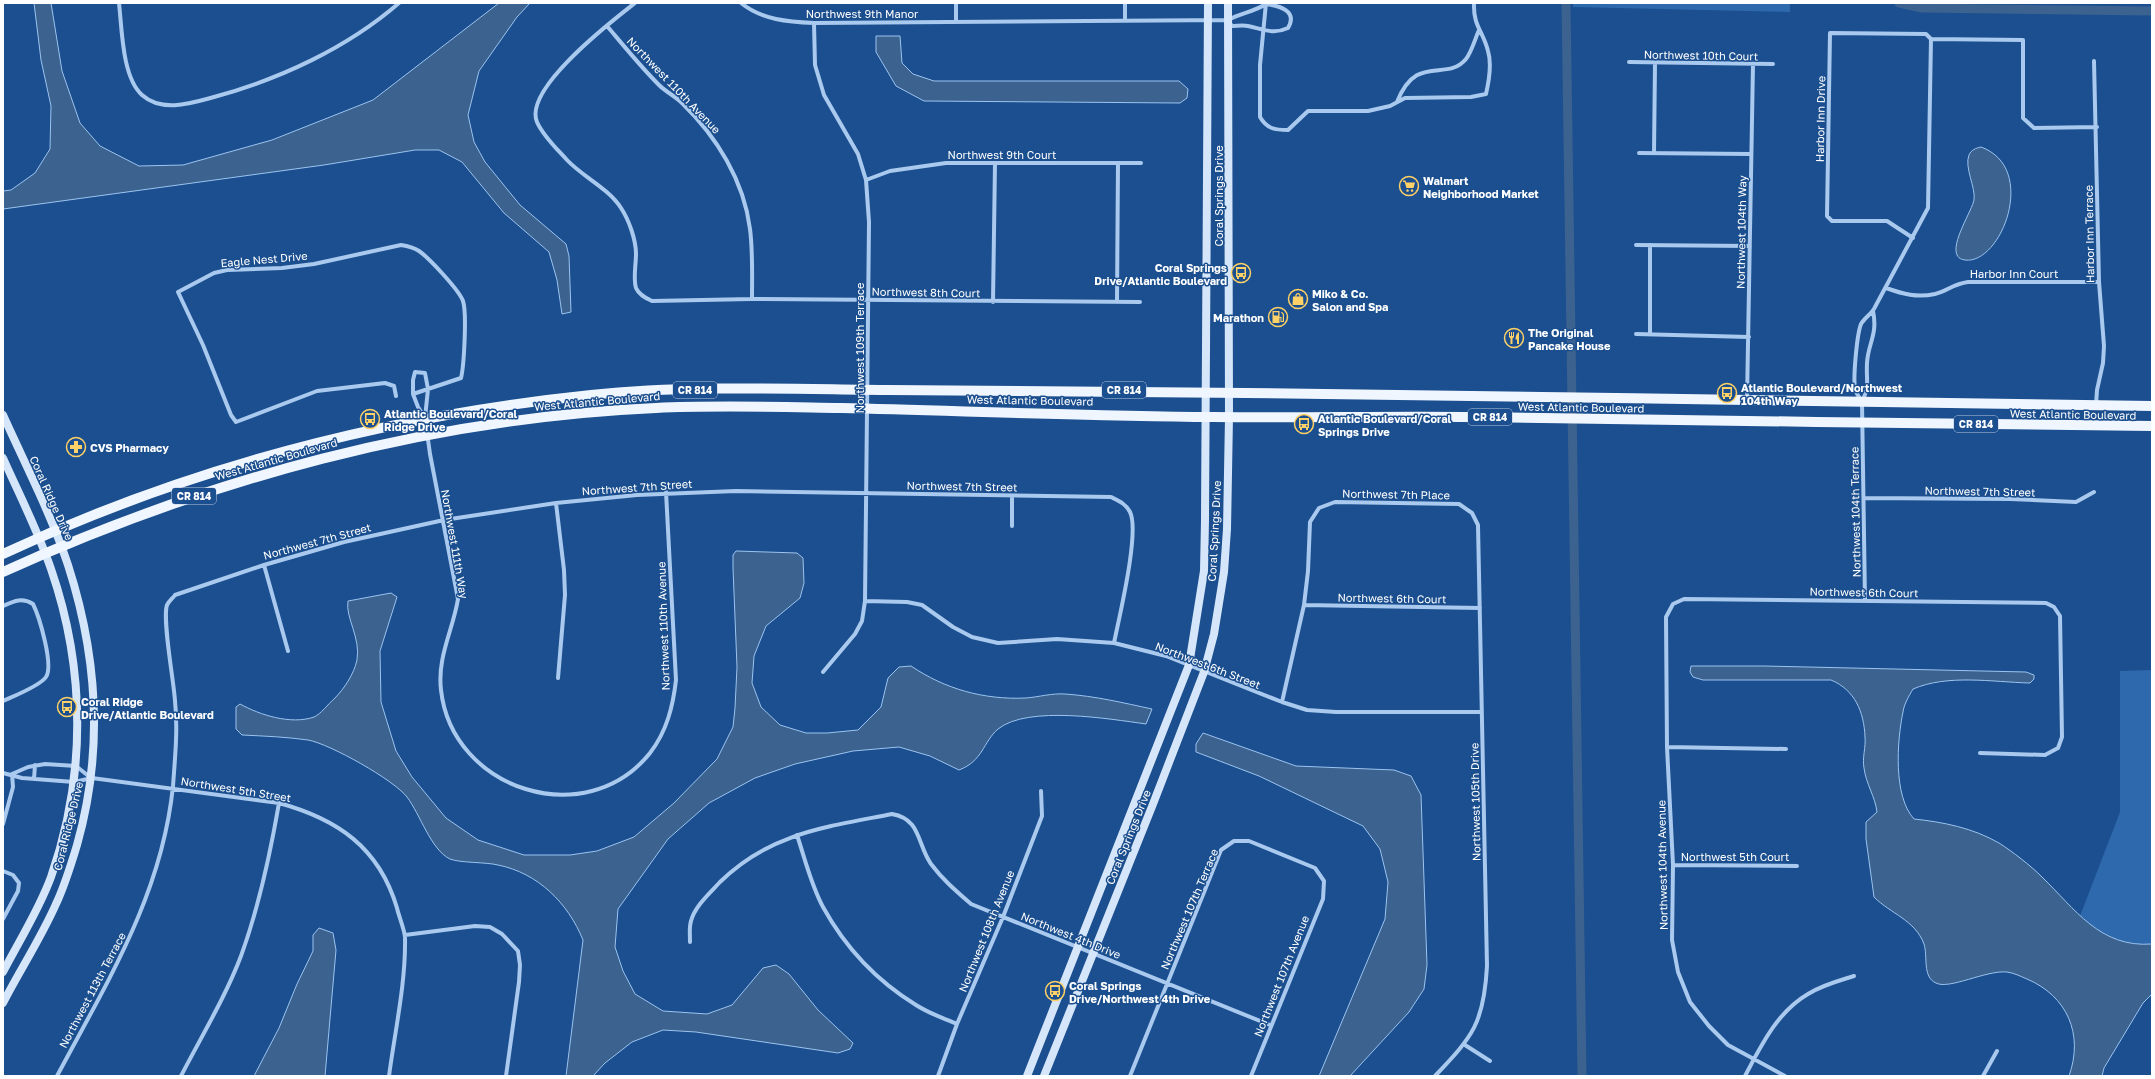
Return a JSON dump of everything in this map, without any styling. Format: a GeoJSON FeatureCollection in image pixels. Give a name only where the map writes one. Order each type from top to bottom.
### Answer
{"type":"FeatureCollection","features":[{"type":"Feature","properties":{"kind":"main road","name":"Coral Springs Drive"},"geometry":{"type":"LineString","coordinates":[[1027,1076],[1189,665],[1204,571],[1207,417],[1208,3]]}},
{"type":"Feature","properties":{"kind":"main road","name":"Coral Springs Drive"},"geometry":{"type":"LineString","coordinates":[[1044,1076],[1204,672],[1214,634],[1224,572],[1229,417],[1228,3]]}},
{"type":"Feature","properties":{"kind":"main road","name":"West Atlantic Boulevard"},"geometry":{"type":"LineString","coordinates":[[3,554],[54,531],[155,492],[226,468],[335,438],[425,418],[596,395],[721,389],[868,389],[1229,392],[2152,406]]}},
{"type":"Feature","properties":{"kind":"main road","name":"West Atlantic Boulevard"},"geometry":{"type":"LineString","coordinates":[[3,572],[61,546],[129,519],[220,487],[331,456],[428,434],[543,417],[658,408],[747,407],[1207,417],[1471,417],[1588,420],[2152,426]]}},
{"type":"Feature","properties":{"kind":"main road","name":"Coral Ridge Drive"},"geometry":{"type":"LineString","coordinates":[[3,415],[61,546],[82,616],[92,665],[95,717],[92,778],[82,827],[69,872],[57,904],[4,1001]]}},
{"type":"Feature","properties":{"kind":"main road","name":"Coral Ridge Drive"},"geometry":{"type":"LineString","coordinates":[[3,458],[45,553],[62,608],[75,668],[78,715],[74,782],[62,842],[51,878],[3,972]]}},
{"type":"Feature","properties":{"kind":"street"},"geometry":{"type":"LineString","coordinates":[[118,3],[125,54],[131,79],[142,95],[155,104],[174,106],[252,86],[300,65],[346,41],[399,3]]}},
{"type":"Feature","properties":{"kind":"street"},"geometry":{"type":"LineString","coordinates":[[607,26],[636,3]]}},
{"type":"Feature","properties":{"kind":"street","name":"Northwest 9th Manor"},"geometry":{"type":"LineString","coordinates":[[741,3],[762,15],[786,22],[814,23],[1228,20]]}},
{"type":"Feature","properties":{"kind":"street"},"geometry":{"type":"LineString","coordinates":[[956,3],[956,22]]}},
{"type":"Feature","properties":{"kind":"street"},"geometry":{"type":"LineString","coordinates":[[1125,3],[1125,20]]}},
{"type":"Feature","properties":{"kind":"street"},"geometry":{"type":"LineString","coordinates":[[1266,3],[1287,9],[1290,15],[1291,23],[1288,28],[1282,31],[1263,31],[1247,25],[1232,26],[1228,20],[1238,14],[1256,11],[1266,3]]}},
{"type":"Feature","properties":{"kind":"street"},"geometry":{"type":"LineString","coordinates":[[1266,3],[1259,98],[1260,117],[1270,128],[1288,130],[1308,111],[1368,111],[1390,106],[1405,98],[1471,97],[1486,94],[1489,80],[1488,51],[1474,21],[1474,3]]}},
{"type":"Feature","properties":{"kind":"street","name":"Northwest 109th Terrace"},"geometry":{"type":"LineString","coordinates":[[814,23],[815,65],[824,95],[858,154],[866,180],[869,222],[865,601],[862,621],[855,634],[823,672]]}},
{"type":"Feature","properties":{"kind":"street","name":"Northwest 8th Court"},"geometry":{"type":"LineString","coordinates":[[607,26],[580,49],[554,77],[535,109],[537,122],[568,161],[601,188],[621,208],[630,228],[636,252],[636,287],[642,296],[652,301],[752,299],[1140,302]]}},
{"type":"Feature","properties":{"kind":"street","name":"Northwest 110th Avenue"},"geometry":{"type":"LineString","coordinates":[[607,26],[660,86],[682,103],[699,122],[716,142],[731,168],[743,197],[750,229],[752,299]]}},
{"type":"Feature","properties":{"kind":"street"},"geometry":{"type":"LineString","coordinates":[[1397,102],[1402,89],[1411,78],[1421,72],[1458,66],[1467,58],[1479,30]]}},
{"type":"Feature","properties":{"kind":"street","name":"Harbor Inn Drive"},"geometry":{"type":"LineString","coordinates":[[1913,238],[1887,221],[1832,221],[1827,216],[1830,33],[1926,34],[1931,39],[2023,40],[2023,118],[2034,128],[2096,127]]}},
{"type":"Feature","properties":{"kind":"street"},"geometry":{"type":"LineString","coordinates":[[1862,402],[1855,390],[1857,347],[1860,326],[1865,317],[1873,311],[1928,208],[1931,39]]}},
{"type":"Feature","properties":{"kind":"street","name":"Harbor Inn Terrace"},"geometry":{"type":"LineString","coordinates":[[2094,61],[2098,282],[2104,346],[2103,363],[2096,390],[2096,405]]}},
{"type":"Feature","properties":{"kind":"street","name":"Northwest 10th Court"},"geometry":{"type":"LineString","coordinates":[[1629,62],[1773,64]]}},
{"type":"Feature","properties":{"kind":"street"},"geometry":{"type":"LineString","coordinates":[[1654,153],[1655,63]]}},
{"type":"Feature","properties":{"kind":"street","name":"Northwest 104th Way"},"geometry":{"type":"LineString","coordinates":[[1747,400],[1752,64]]}},
{"type":"Feature","properties":{"kind":"street"},"geometry":{"type":"LineString","coordinates":[[1639,153],[1751,154]]}},
{"type":"Feature","properties":{"kind":"street","name":"Northwest 9th Court"},"geometry":{"type":"LineString","coordinates":[[866,180],[890,171],[946,163],[1140,163]]}},
{"type":"Feature","properties":{"kind":"street"},"geometry":{"type":"LineString","coordinates":[[993,302],[995,163]]}},
{"type":"Feature","properties":{"kind":"street"},"geometry":{"type":"LineString","coordinates":[[1117,301],[1118,163]]}},
{"type":"Feature","properties":{"kind":"street","name":"Eagle Nest Drive"},"geometry":{"type":"LineString","coordinates":[[396,396],[394,386],[385,382],[324,390],[236,422],[231,415],[204,345],[178,292],[201,278],[227,270],[295,267],[402,245],[412,247],[420,252],[459,293],[464,303],[464,367],[460,378],[413,394]]}},
{"type":"Feature","properties":{"kind":"street"},"geometry":{"type":"LineString","coordinates":[[1636,245],[1750,246]]}},
{"type":"Feature","properties":{"kind":"street"},"geometry":{"type":"LineString","coordinates":[[1650,245],[1650,334]]}},
{"type":"Feature","properties":{"kind":"street","name":"Harbor Inn Court"},"geometry":{"type":"LineString","coordinates":[[1886,288],[1903,294],[1915,296],[1936,294],[1954,284],[1968,282],[2098,282]]}},
{"type":"Feature","properties":{"kind":"street"},"geometry":{"type":"LineString","coordinates":[[1862,423],[1862,402],[1868,386],[1867,363],[1876,328],[1873,311]]}},
{"type":"Feature","properties":{"kind":"street"},"geometry":{"type":"LineString","coordinates":[[1636,334],[1749,337]]}},
{"type":"Feature","properties":{"kind":"street"},"geometry":{"type":"LineString","coordinates":[[1856,363],[1867,363]]}},
{"type":"Feature","properties":{"kind":"street"},"geometry":{"type":"LineString","coordinates":[[415,372],[425,373],[428,389],[425,418],[418,407],[413,394],[413,380],[415,372]]}},
{"type":"Feature","properties":{"kind":"street","name":"Northwest 111th Way"},"geometry":{"type":"LineString","coordinates":[[425,418],[430,454],[444,520],[458,599],[454,620],[444,649],[440,669],[441,691],[446,712],[456,735],[473,758]]}},
{"type":"Feature","properties":{"kind":"street","name":"Northwest 104th Terrace"},"geometry":{"type":"LineString","coordinates":[[1862,423],[1865,601]]}},
{"type":"Feature","properties":{"kind":"street","name":"Northwest 110th Avenue"},"geometry":{"type":"LineString","coordinates":[[473,758],[491,774],[514,786],[537,793],[560,796],[586,792],[612,783],[634,769],[650,753],[667,722],[673,705],[676,680],[666,492]]}},
{"type":"Feature","properties":{"kind":"street","name":"Northwest 7th Street"},"geometry":{"type":"LineString","coordinates":[[168,605],[175,595],[264,565],[344,542],[444,520],[556,503],[666,492],[866,492],[1012,496],[1111,496],[1123,503],[1130,513],[1132,526],[1123,600],[1114,643]]}},
{"type":"Feature","properties":{"kind":"street","name":"Northwest 7th Street"},"geometry":{"type":"LineString","coordinates":[[1864,498],[2010,499],[2076,502],[2094,492]]}},
{"type":"Feature","properties":{"kind":"street"},"geometry":{"type":"LineString","coordinates":[[1012,496],[1012,526]]}},
{"type":"Feature","properties":{"kind":"street","name":"Northwest 7th Place"},"geometry":{"type":"LineString","coordinates":[[1304,605],[1308,571],[1310,522],[1319,508],[1335,502],[1459,504],[1472,513]]}},
{"type":"Feature","properties":{"kind":"street"},"geometry":{"type":"LineString","coordinates":[[556,503],[564,570],[565,595],[558,678]]}},
{"type":"Feature","properties":{"kind":"street","name":"Northwest 105th Drive"},"geometry":{"type":"LineString","coordinates":[[1435,1076],[1465,1045],[1478,1021],[1486,988],[1478,525],[1472,513]]}},
{"type":"Feature","properties":{"kind":"street"},"geometry":{"type":"LineString","coordinates":[[264,565],[288,651]]}},
{"type":"Feature","properties":{"kind":"street","name":"Northwest 6th Court"},"geometry":{"type":"LineString","coordinates":[[1673,604],[1684,599],[2046,603],[2054,607],[2060,616],[2062,737],[2058,748],[2045,755],[1980,753]]}},
{"type":"Feature","properties":{"kind":"street"},"geometry":{"type":"LineString","coordinates":[[3,606],[20,600],[27,600],[33,604],[37,611],[46,647],[47,676],[41,682],[3,701]]}},
{"type":"Feature","properties":{"kind":"street","name":"Northwest 6th Street"},"geometry":{"type":"LineString","coordinates":[[865,601],[907,602],[922,605],[953,627],[972,636],[998,643],[1057,639],[1114,643],[1166,656],[1282,702],[1307,710],[1336,712],[1482,712]]}},
{"type":"Feature","properties":{"kind":"street","name":"Northwest 104th Avenue"},"geometry":{"type":"LineString","coordinates":[[1673,604],[1666,617],[1668,747],[1673,865],[1672,940],[1678,972],[1690,1002],[1709,1026],[1728,1045],[1785,1076]]}},
{"type":"Feature","properties":{"kind":"street","name":"Northwest 113th Terrace"},"geometry":{"type":"LineString","coordinates":[[57,1076],[123,955],[142,908],[161,852],[172,788],[176,748],[176,702],[166,619],[168,605]]}},
{"type":"Feature","properties":{"kind":"street"},"geometry":{"type":"LineString","coordinates":[[1282,702],[1304,605]]}},
{"type":"Feature","properties":{"kind":"street","name":"Northwest 6th Court"},"geometry":{"type":"LineString","coordinates":[[1304,605],[1480,608]]}},
{"type":"Feature","properties":{"kind":"street"},"geometry":{"type":"LineString","coordinates":[[1668,747],[1786,749]]}},
{"type":"Feature","properties":{"kind":"street","name":"Northwest 5th Street"},"geometry":{"type":"LineString","coordinates":[[12,774],[35,765],[45,764],[76,766],[92,778]]}},
{"type":"Feature","properties":{"kind":"street"},"geometry":{"type":"LineString","coordinates":[[34,779],[35,765]]}},
{"type":"Feature","properties":{"kind":"street","name":"Northwest 5th Street"},"geometry":{"type":"LineString","coordinates":[[3,773],[12,774],[22,778],[74,782],[92,778],[278,803],[307,810],[336,824],[357,841],[376,862],[390,886],[405,936]]}},
{"type":"Feature","properties":{"kind":"street"},"geometry":{"type":"LineString","coordinates":[[3,824],[13,787],[12,774]]}},
{"type":"Feature","properties":{"kind":"street","name":"Northwest 108th Avenue"},"geometry":{"type":"LineString","coordinates":[[938,1076],[957,1024],[1003,917],[1042,816],[1041,791]]}},
{"type":"Feature","properties":{"kind":"street"},"geometry":{"type":"LineString","coordinates":[[180,1076],[216,1008],[240,957],[259,898],[278,803]]}},
{"type":"Feature","properties":{"kind":"street","name":"Northwest 4th Drive"},"geometry":{"type":"LineString","coordinates":[[797,835],[819,828],[892,814],[903,816],[913,824],[930,862],[948,885],[971,904],[1270,1025]]}},
{"type":"Feature","properties":{"kind":"street"},"geometry":{"type":"LineString","coordinates":[[690,942],[690,921],[695,911],[709,893],[748,858],[773,843],[797,835],[822,906],[841,935],[867,967],[892,989],[917,1006],[957,1024]]}},
{"type":"Feature","properties":{"kind":"street","name":"Northwest 107th Terrace"},"geometry":{"type":"LineString","coordinates":[[1130,1076],[1221,850],[1234,841],[1248,841],[1315,868],[1324,881]]}},
{"type":"Feature","properties":{"kind":"street","name":"Northwest 5th Court"},"geometry":{"type":"LineString","coordinates":[[1673,865],[1797,866]]}},
{"type":"Feature","properties":{"kind":"street"},"geometry":{"type":"LineString","coordinates":[[3,871],[13,875],[19,883],[18,891],[3,919]]}},
{"type":"Feature","properties":{"kind":"street","name":"Northwest 107th Avenue"},"geometry":{"type":"LineString","coordinates":[[1250,1076],[1323,899],[1324,881]]}},
{"type":"Feature","properties":{"kind":"street"},"geometry":{"type":"LineString","coordinates":[[389,1076],[403,968],[405,936],[475,926],[490,927],[502,934],[518,951],[520,965],[519,982],[506,1076]]}},
{"type":"Feature","properties":{"kind":"street"},"geometry":{"type":"LineString","coordinates":[[1745,1076],[1774,1025],[1790,1007],[1808,994],[1854,976]]}},
{"type":"Feature","properties":{"kind":"street"},"geometry":{"type":"LineString","coordinates":[[1465,1045],[1490,1061]]}},
{"type":"Feature","properties":{"kind":"street"},"geometry":{"type":"LineString","coordinates":[[1983,1076],[1997,1051]]}},
{"type":"Feature","properties":{"kind":"shaded area"},"geometry":{"type":"Polygon","coordinates":[[[34,3],[51,3],[62,71],[80,123],[100,146],[139,166],[183,165],[272,140],[373,100],[499,3],[530,3],[517,17],[479,71],[468,115],[474,142],[485,162],[520,205],[566,244],[569,256],[571,312],[562,314],[557,280],[549,252],[504,213],[462,162],[439,150],[415,150],[324,165],[3,209],[3,191],[11,190],[35,173],[50,149],[51,106],[41,60],[34,3]]]}},
{"type":"Feature","properties":{"kind":"shaded area"},"geometry":{"type":"Polygon","coordinates":[[[1573,3],[1790,3],[1790,12],[1573,7],[1573,3]]]}},
{"type":"Feature","properties":{"kind":"shaded area"},"geometry":{"type":"Polygon","coordinates":[[[876,36],[900,36],[902,63],[913,74],[934,81],[1179,81],[1188,89],[1187,98],[1180,103],[924,101],[896,86],[876,52],[876,36]]]}},
{"type":"Feature","properties":{"kind":"shaded area"},"geometry":{"type":"Polygon","coordinates":[[[1981,147],[1998,158],[2008,174],[2011,193],[2008,213],[2001,232],[1991,247],[1978,257],[1965,260],[1958,257],[1956,251],[1960,233],[1974,200],[1968,160],[1971,152],[1981,147]]]}},
{"type":"Feature","properties":{"kind":"shaded area"},"geometry":{"type":"Polygon","coordinates":[[[736,551],[797,553],[803,558],[804,583],[800,598],[766,626],[754,656],[752,683],[761,707],[780,725],[806,733],[827,733],[858,730],[881,707],[888,678],[899,667],[911,666],[951,687],[980,695],[1026,698],[1065,694],[1098,698],[1152,709],[1146,724],[1112,719],[1070,716],[1029,717],[1011,722],[998,729],[973,762],[959,770],[930,756],[899,747],[853,751],[795,764],[755,778],[709,803],[668,839],[618,909],[615,947],[623,971],[635,994],[663,1011],[707,1014],[732,1005],[763,968],[776,965],[789,974],[818,1010],[853,1043],[850,1049],[838,1053],[696,1032],[663,1030],[632,1042],[605,1063],[593,1076],[566,1076],[583,940],[577,926],[560,902],[539,882],[513,869],[493,864],[450,859],[437,848],[431,840],[412,804],[400,790],[389,781],[346,755],[308,740],[242,735],[236,729],[236,707],[240,704],[257,712],[276,718],[296,720],[317,716],[338,695],[351,676],[356,665],[358,652],[357,644],[349,614],[348,601],[391,593],[397,597],[380,651],[381,702],[396,751],[412,777],[446,818],[478,840],[524,855],[570,855],[597,851],[634,837],[674,803],[717,759],[733,727],[737,667],[733,568],[733,555],[736,551]]]}},
{"type":"Feature","properties":{"kind":"shaded area"},"geometry":{"type":"Polygon","coordinates":[[[1691,666],[1764,666],[2026,672],[2034,675],[2034,679],[2030,683],[1955,680],[1927,684],[1913,689],[1904,706],[1899,738],[1898,768],[1900,783],[1907,809],[1914,819],[1958,826],[1979,833],[1999,843],[2027,863],[2078,913],[2103,933],[2118,940],[2134,944],[2152,944],[2152,994],[2143,1003],[2104,1068],[2102,1076],[2069,1076],[2073,1060],[2073,1031],[2069,1018],[2053,995],[2041,986],[2027,979],[2007,972],[1998,972],[1950,984],[1936,983],[1929,976],[1927,971],[1924,944],[1915,929],[1874,897],[1866,839],[1866,822],[1877,812],[1864,768],[1863,760],[1865,741],[1863,719],[1857,703],[1846,690],[1831,680],[1703,680],[1693,677],[1690,672],[1691,666]]]}},
{"type":"Feature","properties":{"kind":"shaded area"},"geometry":{"type":"Polygon","coordinates":[[[2152,670],[2152,944],[2141,944],[2113,938],[2096,929],[2080,916],[2120,812],[2120,671],[2152,670]]]}},
{"type":"Feature","properties":{"kind":"shaded area"},"geometry":{"type":"Polygon","coordinates":[[[1203,733],[1296,766],[1394,770],[1411,776],[1421,795],[1427,965],[1424,989],[1409,1012],[1350,1076],[1319,1076],[1385,919],[1388,882],[1380,849],[1363,826],[1259,776],[1196,752],[1196,744],[1203,733]]]}},
{"type":"Feature","properties":{"kind":"shaded area"},"geometry":{"type":"Polygon","coordinates":[[[319,928],[333,933],[336,950],[325,1076],[254,1076],[279,1028],[297,984],[313,951],[313,935],[319,928]]]}},
{"type":"Feature","properties":{"kind":"waterway"},"geometry":{"type":"LineString","coordinates":[[1566,3],[1582,1076]]}},
{"type":"Feature","properties":{"kind":"waterway"},"geometry":{"type":"LineString","coordinates":[[1899,3],[1922,8],[2152,11]]}},
{"type":"Feature","properties":{"kind":"place","name":"Walmart Neighborhood Market"},"geometry":{"type":"Point","coordinates":[1409,186]}},
{"type":"Feature","properties":{"kind":"place","name":"Coral Springs Drive/Atlantic Boulevard"},"geometry":{"type":"Point","coordinates":[1241,273]}},
{"type":"Feature","properties":{"kind":"place","name":"Miko & Co. Salon and Spa"},"geometry":{"type":"Point","coordinates":[1298,299]}},
{"type":"Feature","properties":{"kind":"place","name":"Marathon"},"geometry":{"type":"Point","coordinates":[1278,317]}},
{"type":"Feature","properties":{"kind":"place","name":"The Original Pancake House"},"geometry":{"type":"Point","coordinates":[1514,338]}},
{"type":"Feature","properties":{"kind":"place","name":"Atlantic Boulevard/Northwest 104th Way"},"geometry":{"type":"Point","coordinates":[1727,393]}},
{"type":"Feature","properties":{"kind":"place","name":"Atlantic Boulevard/Coral Ridge Drive"},"geometry":{"type":"Point","coordinates":[370,419]}},
{"type":"Feature","properties":{"kind":"place","name":"Atlantic Boulevard/Coral Springs Drive"},"geometry":{"type":"Point","coordinates":[1304,424]}},
{"type":"Feature","properties":{"kind":"place","name":"CVS Pharmacy"},"geometry":{"type":"Point","coordinates":[76,447]}},
{"type":"Feature","properties":{"kind":"place","name":"Coral Ridge Drive/Atlantic Boulevard"},"geometry":{"type":"Point","coordinates":[67,707]}},
{"type":"Feature","properties":{"kind":"place","name":"Coral Springs Drive/Northwest 4th Drive"},"geometry":{"type":"Point","coordinates":[1055,991]}}]}
